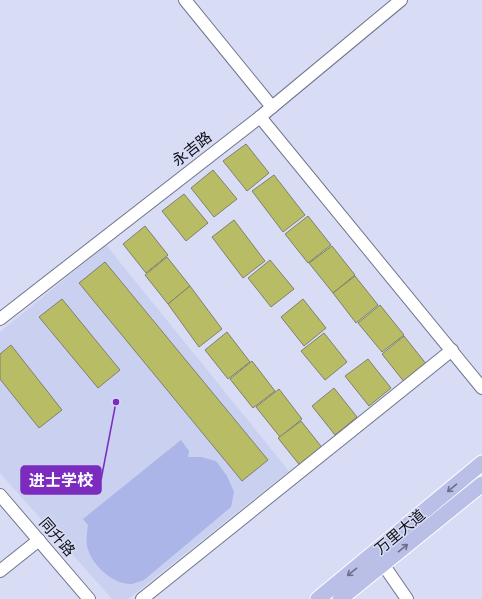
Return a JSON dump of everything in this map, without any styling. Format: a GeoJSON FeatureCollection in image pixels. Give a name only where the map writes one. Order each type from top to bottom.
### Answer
{"type":"FeatureCollection","features":[{"type":"Feature","properties":{"kind":"main road","name":"万里大道"},"geometry":{"type":"LineString","coordinates":[[340,599],[379,558],[482,463]]}},
{"type":"Feature","properties":{"kind":"main road","name":"万里大道"},"geometry":{"type":"LineString","coordinates":[[318,599],[379,558],[482,484]]}},
{"type":"Feature","properties":{"kind":"street"},"geometry":{"type":"LineString","coordinates":[[185,0],[272,107]]}},
{"type":"Feature","properties":{"kind":"street","name":"永吉路"},"geometry":{"type":"LineString","coordinates":[[0,319],[260,117],[401,0]]}},
{"type":"Feature","properties":{"kind":"street"},"geometry":{"type":"LineString","coordinates":[[260,117],[482,388]]}},
{"type":"Feature","properties":{"kind":"street"},"geometry":{"type":"LineString","coordinates":[[142,599],[452,350]]}},
{"type":"Feature","properties":{"kind":"street","name":"同升路"},"geometry":{"type":"LineString","coordinates":[[0,495],[89,599]]}},
{"type":"Feature","properties":{"kind":"street"},"geometry":{"type":"LineString","coordinates":[[0,571],[39,540]]}},
{"type":"Feature","properties":{"kind":"street"},"geometry":{"type":"LineString","coordinates":[[379,558],[407,599]]}},
{"type":"Feature","properties":{"kind":"shaded area"},"geometry":{"type":"Polygon","coordinates":[[[106,245],[289,471],[128,599],[112,599],[0,473],[0,332],[106,245]]]}},
{"type":"Feature","properties":{"kind":"shaded area"},"geometry":{"type":"Polygon","coordinates":[[[181,440],[189,451],[188,457],[201,457],[216,461],[227,476],[234,492],[231,507],[144,580],[132,584],[119,582],[106,574],[92,558],[87,546],[88,525],[83,519],[181,440]]]}},
{"type":"Feature","properties":{"kind":"building"},"geometry":{"type":"Polygon","coordinates":[[[246,144],[269,173],[247,191],[223,161],[246,144]]]}},
{"type":"Feature","properties":{"kind":"building"},"geometry":{"type":"Polygon","coordinates":[[[213,170],[237,199],[214,217],[191,188],[213,170]]]}},
{"type":"Feature","properties":{"kind":"building"},"geometry":{"type":"Polygon","coordinates":[[[274,175],[305,215],[283,232],[252,191],[274,175]]]}},
{"type":"Feature","properties":{"kind":"building"},"geometry":{"type":"Polygon","coordinates":[[[184,194],[208,223],[186,241],[162,211],[184,194]]]}},
{"type":"Feature","properties":{"kind":"building"},"geometry":{"type":"Polygon","coordinates":[[[308,216],[331,245],[308,263],[285,234],[308,216]]]}},
{"type":"Feature","properties":{"kind":"building"},"geometry":{"type":"Polygon","coordinates":[[[234,220],[265,261],[243,278],[212,237],[234,220]]]}},
{"type":"Feature","properties":{"kind":"building"},"geometry":{"type":"Polygon","coordinates":[[[145,226],[168,255],[146,273],[123,244],[145,226]]]}},
{"type":"Feature","properties":{"kind":"building"},"geometry":{"type":"Polygon","coordinates":[[[332,246],[355,275],[333,293],[309,263],[332,246]]]}},
{"type":"Feature","properties":{"kind":"building"},"geometry":{"type":"Polygon","coordinates":[[[167,257],[190,286],[168,304],[145,275],[167,257]]]}},
{"type":"Feature","properties":{"kind":"building"},"geometry":{"type":"Polygon","coordinates":[[[270,260],[294,289],[271,307],[248,278],[270,260]]]}},
{"type":"Feature","properties":{"kind":"building"},"geometry":{"type":"Polygon","coordinates":[[[105,262],[268,460],[242,481],[79,283],[105,262]]]}},
{"type":"Feature","properties":{"kind":"building"},"geometry":{"type":"Polygon","coordinates":[[[355,276],[378,305],[356,323],[333,293],[355,276]]]}},
{"type":"Feature","properties":{"kind":"building"},"geometry":{"type":"Polygon","coordinates":[[[190,286],[222,329],[199,347],[168,304],[190,286]]]}},
{"type":"Feature","properties":{"kind":"building"},"geometry":{"type":"Polygon","coordinates":[[[62,299],[120,370],[98,388],[39,317],[62,299]]]}},
{"type":"Feature","properties":{"kind":"building"},"geometry":{"type":"Polygon","coordinates":[[[303,299],[326,328],[304,346],[281,317],[303,299]]]}},
{"type":"Feature","properties":{"kind":"building"},"geometry":{"type":"Polygon","coordinates":[[[380,305],[404,335],[382,352],[358,323],[380,305]]]}},
{"type":"Feature","properties":{"kind":"building"},"geometry":{"type":"Polygon","coordinates":[[[227,332],[250,362],[228,379],[205,350],[227,332]]]}},
{"type":"Feature","properties":{"kind":"building"},"geometry":{"type":"Polygon","coordinates":[[[324,333],[347,362],[325,380],[301,351],[324,333]]]}},
{"type":"Feature","properties":{"kind":"building"},"geometry":{"type":"Polygon","coordinates":[[[404,336],[427,365],[405,383],[382,354],[404,336]]]}},
{"type":"Feature","properties":{"kind":"building"},"geometry":{"type":"Polygon","coordinates":[[[11,345],[62,410],[39,428],[0,379],[0,354],[11,345]]]}},
{"type":"Feature","properties":{"kind":"building"},"geometry":{"type":"Polygon","coordinates":[[[368,359],[391,388],[369,406],[345,376],[368,359]]]}},
{"type":"Feature","properties":{"kind":"building"},"geometry":{"type":"Polygon","coordinates":[[[252,361],[275,391],[253,408],[230,379],[252,361]]]}},
{"type":"Feature","properties":{"kind":"building"},"geometry":{"type":"Polygon","coordinates":[[[334,388],[357,417],[335,435],[312,406],[334,388]]]}},
{"type":"Feature","properties":{"kind":"building"},"geometry":{"type":"Polygon","coordinates":[[[279,389],[302,419],[280,437],[256,407],[279,389]]]}},
{"type":"Feature","properties":{"kind":"building"},"geometry":{"type":"Polygon","coordinates":[[[301,421],[324,450],[302,468],[278,438],[301,421]]]}},
{"type":"Feature","properties":{"kind":"place","name":"进士学校"},"geometry":{"type":"Point","coordinates":[116,402]}}]}
